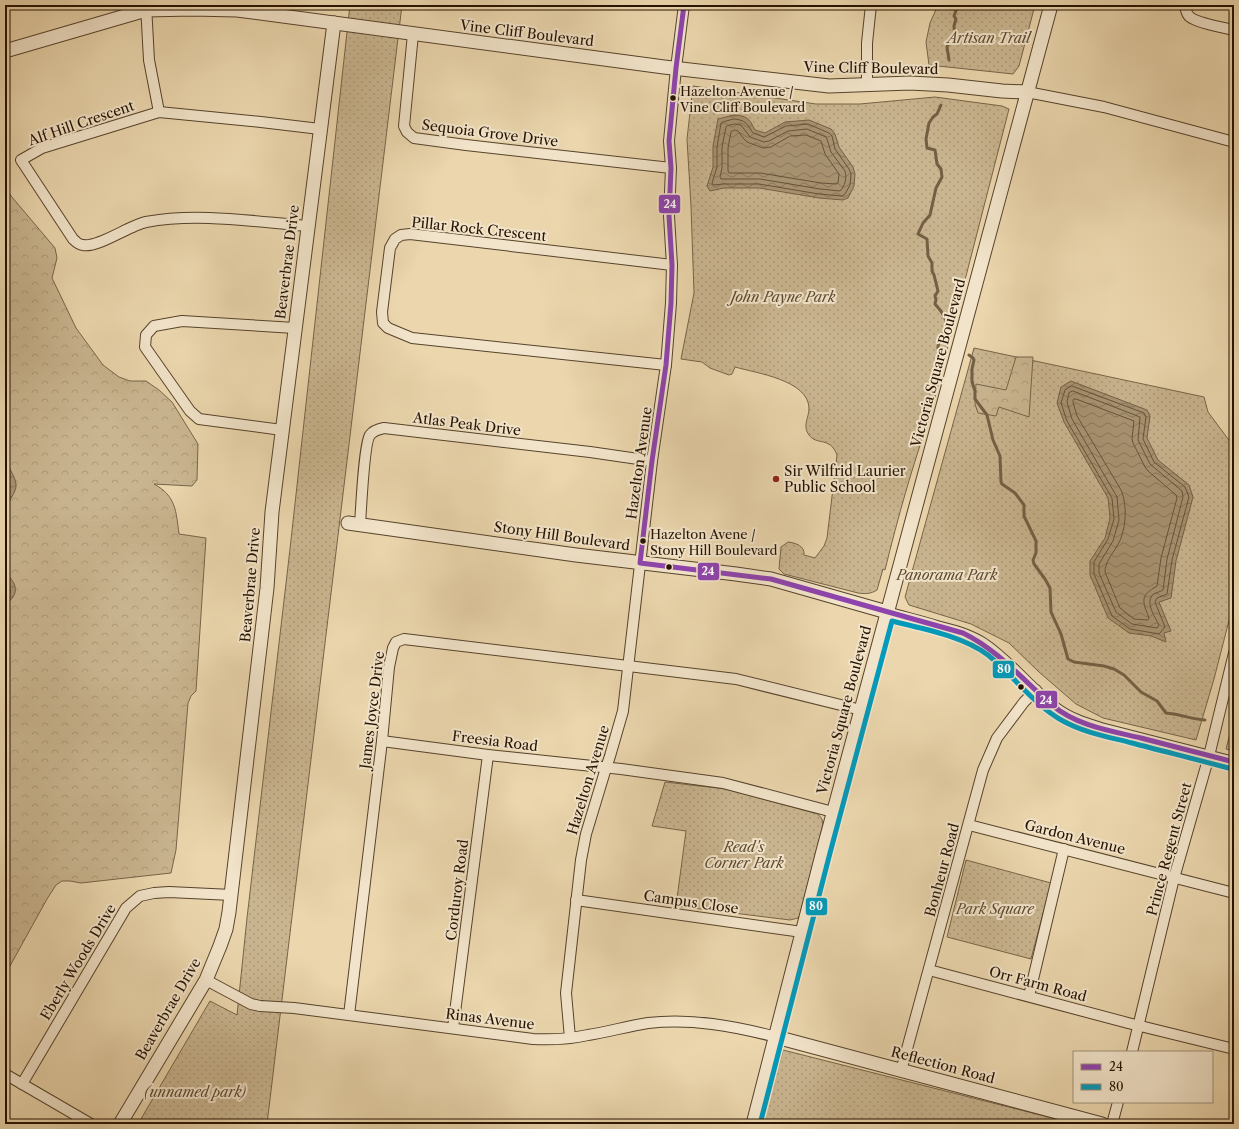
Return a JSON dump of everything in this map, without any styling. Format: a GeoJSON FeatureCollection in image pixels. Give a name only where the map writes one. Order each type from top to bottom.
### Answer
{"type":"FeatureCollection","features":[{"type":"Feature","properties":{"kind":"street","name":"Hazelton Avenue"},"geometry":{"type":"LineString","coordinates":[[570,1038],[566,993],[584,839],[623,711],[652,461],[666,365],[671,303],[672,265],[669,216],[671,168],[668,141],[684,5]]}},
{"type":"Feature","properties":{"kind":"street"},"geometry":{"type":"LineString","coordinates":[[867,85],[871,5]]}},
{"type":"Feature","properties":{"kind":"street","name":"Victoria Square Boulevard"},"geometry":{"type":"LineString","coordinates":[[753,1124],[833,812],[1051,5]]}},
{"type":"Feature","properties":{"kind":"street"},"geometry":{"type":"LineString","coordinates":[[1185,5],[1186,12],[1190,17],[1234,30]]}},
{"type":"Feature","properties":{"kind":"street","name":"Vine Cliff Boulevard"},"geometry":{"type":"LineString","coordinates":[[5,51],[146,7],[237,10],[676,68],[829,86],[910,83],[1027,92]]}},
{"type":"Feature","properties":{"kind":"street"},"geometry":{"type":"LineString","coordinates":[[146,7],[149,60],[159,112]]}},
{"type":"Feature","properties":{"kind":"street","name":"Beaverbrae Drive"},"geometry":{"type":"LineString","coordinates":[[120,1124],[206,980],[226,929],[232,895],[270,561],[272,512],[334,22]]}},
{"type":"Feature","properties":{"kind":"street","name":"Sequoia Grove Drive"},"geometry":{"type":"LineString","coordinates":[[413,34],[404,126],[407,132],[414,138],[671,168]]}},
{"type":"Feature","properties":{"kind":"street"},"geometry":{"type":"LineString","coordinates":[[1027,92],[1104,106],[1234,142]]}},
{"type":"Feature","properties":{"kind":"street","name":"Alf Hill Crescent"},"geometry":{"type":"LineString","coordinates":[[308,226],[196,217],[168,219],[144,222],[88,245],[82,245],[73,239],[20,160],[42,148],[159,112],[320,129]]}},
{"type":"Feature","properties":{"kind":"street","name":"Pillar Rock Crescent"},"geometry":{"type":"LineString","coordinates":[[666,365],[412,338],[388,328],[383,323],[382,312],[390,248],[395,239],[401,235],[410,234],[672,265]]}},
{"type":"Feature","properties":{"kind":"street"},"geometry":{"type":"LineString","coordinates":[[282,430],[199,419],[190,411],[145,347],[146,335],[154,326],[182,321],[295,328]]}},
{"type":"Feature","properties":{"kind":"street","name":"Atlas Peak Drive"},"geometry":{"type":"LineString","coordinates":[[354,524],[366,449],[370,435],[377,430],[384,428],[590,452],[652,461]]}},
{"type":"Feature","properties":{"kind":"street","name":"Stony Hill Boulevard"},"geometry":{"type":"LineString","coordinates":[[354,524],[640,563],[771,579],[887,612]]}},
{"type":"Feature","properties":{"kind":"street"},"geometry":{"type":"LineString","coordinates":[[887,612],[973,637],[995,652],[1057,709],[1086,724],[1234,762]]}},
{"type":"Feature","properties":{"kind":"street","name":"James Joyce Drive"},"geometry":{"type":"LineString","coordinates":[[348,1015],[382,742],[389,667],[393,648],[396,642],[404,639],[736,679],[861,710]]}},
{"type":"Feature","properties":{"kind":"street","name":"Prince Regent Street"},"geometry":{"type":"LineString","coordinates":[[1132,1051],[1174,878],[1209,756],[1234,653]]}},
{"type":"Feature","properties":{"kind":"street","name":"Bonheur Road"},"geometry":{"type":"LineString","coordinates":[[901,1071],[984,770],[997,738],[1024,702],[1036,690]]}},
{"type":"Feature","properties":{"kind":"street","name":"Freesia Road"},"geometry":{"type":"LineString","coordinates":[[382,742],[723,783],[833,812]]}},
{"type":"Feature","properties":{"kind":"street","name":"Corduroy Road"},"geometry":{"type":"LineString","coordinates":[[453,1028],[488,755]]}},
{"type":"Feature","properties":{"kind":"street","name":"Gardon Avenue"},"geometry":{"type":"LineString","coordinates":[[969,825],[1234,892]]}},
{"type":"Feature","properties":{"kind":"street"},"geometry":{"type":"LineString","coordinates":[[1029,996],[1064,849]]}},
{"type":"Feature","properties":{"kind":"street","name":"Eberly Woods Drive"},"geometry":{"type":"LineString","coordinates":[[22,1084],[126,908],[132,901],[140,896],[161,893],[232,895]]}},
{"type":"Feature","properties":{"kind":"street","name":"Campus Close"},"geometry":{"type":"LineString","coordinates":[[576,900],[802,932]]}},
{"type":"Feature","properties":{"kind":"street","name":"Orr Farm Road"},"geometry":{"type":"LineString","coordinates":[[929,970],[1139,1026],[1234,1049]]}},
{"type":"Feature","properties":{"kind":"street","name":"Rinas Avenue"},"geometry":{"type":"LineString","coordinates":[[206,980],[242,1000],[260,1006],[294,1008],[533,1039],[570,1038],[647,1023],[669,1022],[692,1022],[715,1025],[776,1037]]}},
{"type":"Feature","properties":{"kind":"street","name":"Reflection Road"},"geometry":{"type":"LineString","coordinates":[[776,1037],[1102,1124]]}},
{"type":"Feature","properties":{"kind":"street"},"geometry":{"type":"LineString","coordinates":[[5,1074],[91,1124]]}},
{"type":"Feature","properties":{"kind":"street"},"geometry":{"type":"LineString","coordinates":[[1112,1124],[1118,1103]]}},
{"type":"Feature","properties":{"kind":"green space","name":"(unnamed park)"},"geometry":{"type":"Polygon","coordinates":[[[350,5],[402,5],[267,1124],[138,1124],[210,1001],[237,1015],[350,5]]]}},
{"type":"Feature","properties":{"kind":"green space","name":"Artisan Trail"},"geometry":{"type":"Polygon","coordinates":[[[938,5],[1035,5],[1019,66],[1013,74],[929,65],[926,42],[930,23],[938,5]]]}},
{"type":"Feature","properties":{"kind":"green space","name":"John Payne Park"},"geometry":{"type":"Polygon","coordinates":[[[693,86],[816,104],[860,104],[935,97],[1002,106],[1009,109],[930,416],[917,454],[885,570],[883,569],[877,590],[872,592],[866,594],[858,593],[784,574],[779,569],[781,547],[788,542],[797,544],[801,547],[804,555],[815,558],[824,546],[827,538],[837,455],[831,445],[812,438],[807,432],[806,425],[809,408],[806,398],[791,384],[780,379],[735,367],[732,374],[729,375],[710,368],[702,362],[681,359],[694,293],[687,139],[693,86]]]}},
{"type":"Feature","properties":{"kind":"green space"},"geometry":{"type":"Polygon","coordinates":[[[5,186],[11,196],[55,248],[57,258],[52,278],[76,328],[103,365],[119,377],[130,381],[146,381],[159,390],[172,402],[198,444],[197,480],[192,486],[154,484],[167,494],[174,505],[179,534],[206,538],[196,691],[191,696],[188,703],[176,850],[171,873],[81,883],[62,881],[56,885],[47,899],[5,975],[5,186]]]}},
{"type":"Feature","properties":{"kind":"green space","name":"Panorama Park"},"geometry":{"type":"Polygon","coordinates":[[[974,348],[1204,397],[1208,412],[1234,447],[1234,601],[1214,679],[1196,740],[1103,718],[1076,704],[1039,672],[1009,643],[971,624],[909,605],[905,597],[974,348]]]}},
{"type":"Feature","properties":{"kind":"green space"},"geometry":{"type":"Polygon","coordinates":[[[1016,357],[1033,357],[1029,417],[999,407],[996,416],[978,413],[975,404],[976,384],[1006,390],[1016,357]]]}},
{"type":"Feature","properties":{"kind":"green space"},"geometry":{"type":"Polygon","coordinates":[[[1234,718],[1234,751],[1226,749],[1234,718]]]}},
{"type":"Feature","properties":{"kind":"green space","name":"Read's Corner Park"},"geometry":{"type":"Polygon","coordinates":[[[665,782],[726,789],[818,814],[822,819],[823,824],[801,913],[798,918],[790,920],[676,906],[686,831],[652,826],[665,782]]]}},
{"type":"Feature","properties":{"kind":"green space","name":"Park Square"},"geometry":{"type":"Polygon","coordinates":[[[966,860],[1051,883],[1031,959],[947,937],[966,860]]]}},
{"type":"Feature","properties":{"kind":"green space"},"geometry":{"type":"Polygon","coordinates":[[[783,1050],[1076,1124],[763,1124],[783,1050]]]}},
{"type":"Feature","properties":{"kind":"water"},"geometry":{"type":"Polygon","coordinates":[[[734,115],[747,118],[755,130],[765,133],[785,122],[809,120],[831,129],[835,134],[839,147],[853,167],[855,174],[854,186],[848,198],[843,200],[819,198],[759,188],[724,188],[710,191],[707,186],[713,167],[713,146],[718,119],[734,115]]]}},
{"type":"Feature","properties":{"kind":"water"},"geometry":{"type":"Polygon","coordinates":[[[1071,381],[1147,410],[1150,416],[1147,438],[1158,460],[1189,485],[1193,497],[1176,561],[1171,598],[1159,602],[1171,631],[1164,633],[1166,642],[1151,636],[1129,633],[1108,618],[1090,575],[1090,561],[1105,538],[1110,518],[1108,498],[1064,422],[1057,403],[1061,387],[1071,381]]]}},
{"type":"Feature","properties":{"kind":"water"},"geometry":{"type":"Polygon","coordinates":[[[5,457],[14,477],[16,487],[9,502],[5,516],[5,505],[7,501],[6,494],[10,488],[5,468],[5,457]]]}},
{"type":"Feature","properties":{"kind":"water"},"geometry":{"type":"Polygon","coordinates":[[[5,574],[8,575],[15,585],[15,592],[13,597],[5,604],[5,599],[10,593],[10,589],[5,583],[5,574]]]}},
{"type":"Feature","properties":{"kind":"waterway"},"geometry":{"type":"LineString","coordinates":[[949,60],[947,47],[949,42],[955,40],[954,26],[956,19],[954,16],[958,5]]}},
{"type":"Feature","properties":{"kind":"waterway"},"geometry":{"type":"LineString","coordinates":[[941,105],[937,114],[929,123],[926,139],[927,148],[935,150],[937,164],[941,169],[942,177],[936,188],[930,215],[923,223],[918,234],[927,239],[928,256],[932,263],[932,271],[938,291],[935,296],[935,304],[942,313],[946,323],[938,348],[945,350]]}},
{"type":"Feature","properties":{"kind":"waterway"},"geometry":{"type":"LineString","coordinates":[[969,355],[974,360],[972,382],[975,391],[975,399],[987,415],[993,440],[1000,456],[1001,482],[1015,493],[1024,505],[1024,516],[1036,541],[1036,553],[1033,560],[1034,564],[1050,588],[1051,612],[1061,634],[1068,659],[1074,662],[1104,666],[1114,669],[1124,675],[1141,692],[1157,701],[1166,713],[1205,720]]}},
{"type":"Feature","properties":{"kind":"transit line","name":"24"},"geometry":{"type":"LineString","coordinates":[[684,5],[669,141],[671,168],[669,216],[672,265],[671,303],[666,365],[652,461],[640,563],[771,579],[963,633],[988,648],[1052,705],[1072,718],[1106,730],[1234,762]]}},
{"type":"Feature","properties":{"kind":"transit line","name":"80"},"geometry":{"type":"LineString","coordinates":[[760,1124],[892,621],[955,638],[978,648],[997,663],[1043,707],[1063,721],[1080,729],[1232,769]]}},
{"type":"Feature","properties":{"kind":"place","name":"Hazelton Avenue / Vine Cliff Boulevard"},"geometry":{"type":"Point","coordinates":[673,98]}},
{"type":"Feature","properties":{"kind":"place","name":"Sir Wilfrid Laurier Public School"},"geometry":{"type":"Point","coordinates":[776,479]}},
{"type":"Feature","properties":{"kind":"place","name":"Hazelton Avene / Stony Hill Boulevard"},"geometry":{"type":"Point","coordinates":[643,541]}}]}
